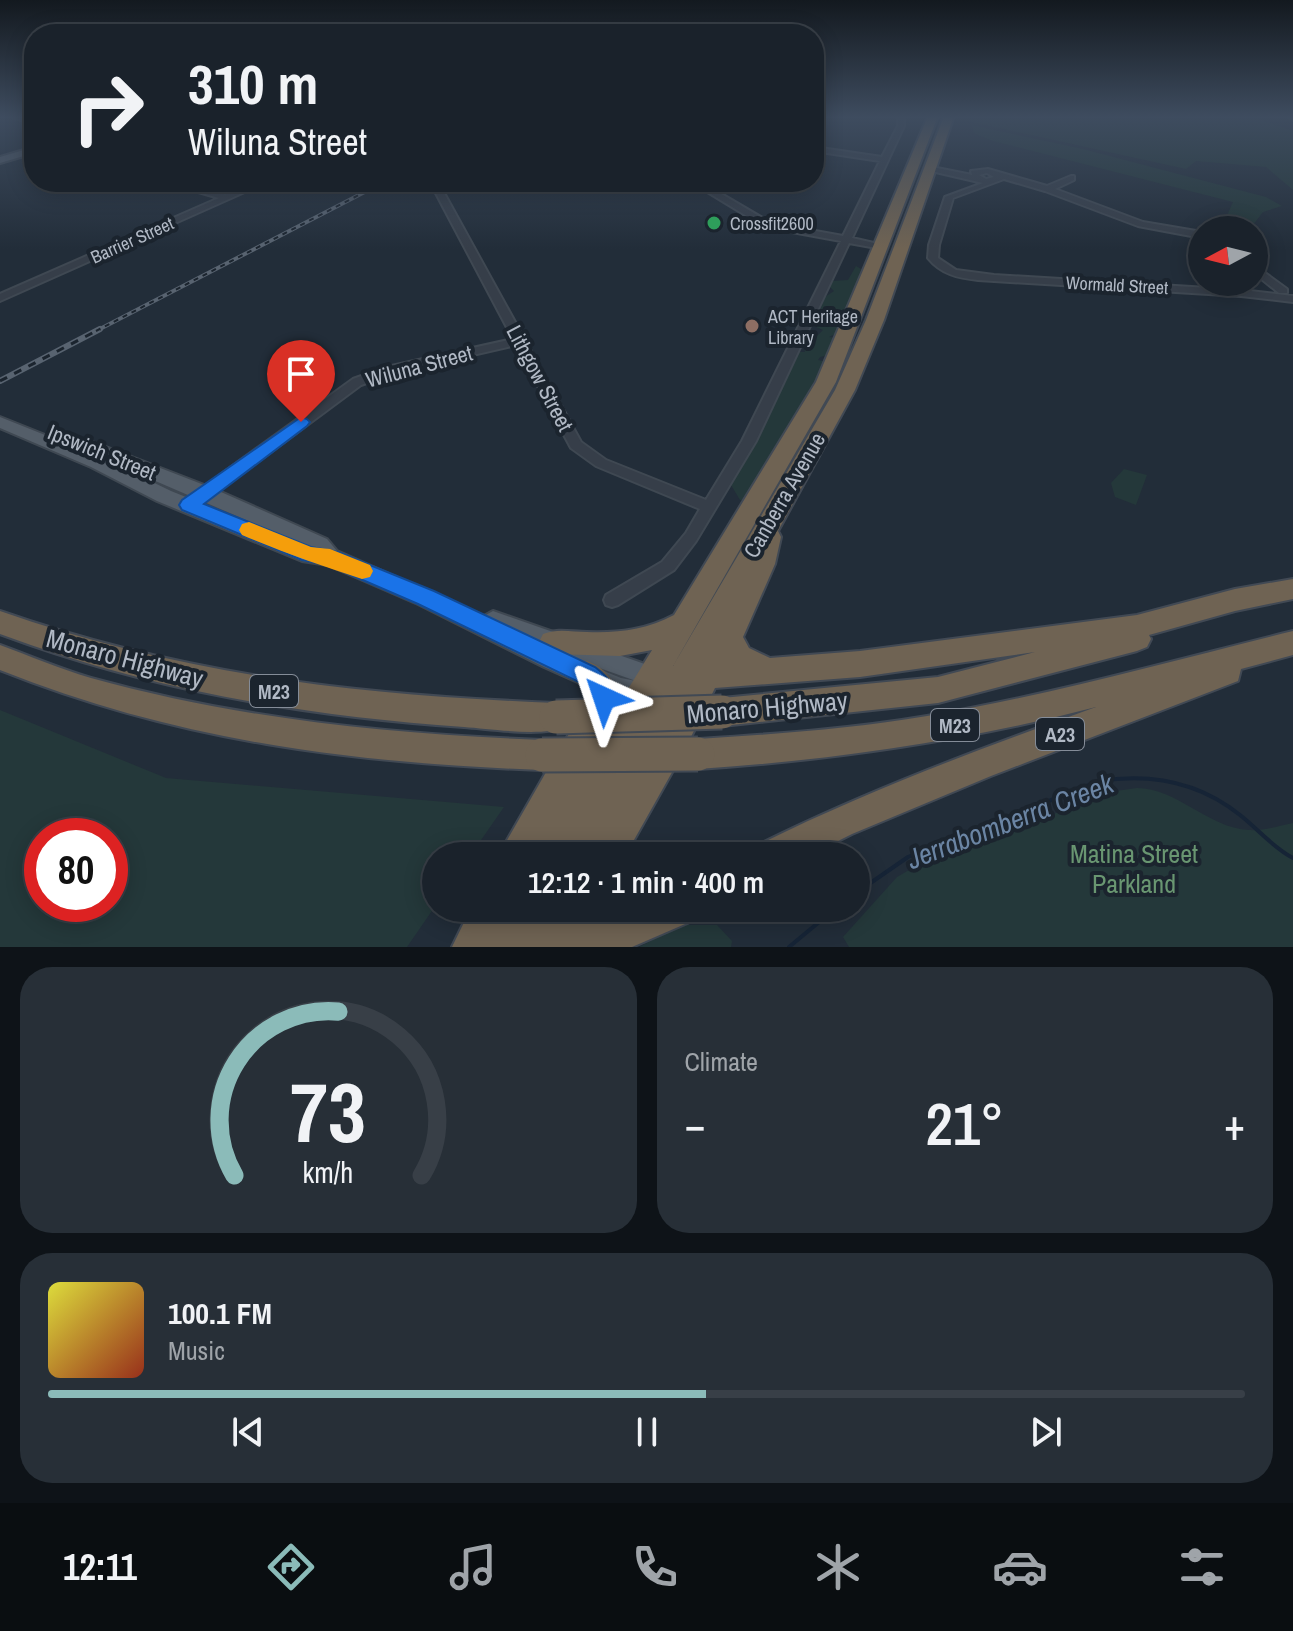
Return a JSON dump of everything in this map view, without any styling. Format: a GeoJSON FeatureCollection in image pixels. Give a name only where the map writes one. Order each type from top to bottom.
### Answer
{"type":"FeatureCollection","features":[{"type":"Feature","properties":{"kind":"highway","name":"Canberra Avenue"},"geometry":{"type":"LineString","coordinates":[[587,842],[659,685],[683,623],[826,382],[916,160]]}},
{"type":"Feature","properties":{"kind":"highway"},"geometry":{"type":"LineString","coordinates":[[919,160],[928,174]]}},
{"type":"Feature","properties":{"kind":"highway","name":"Canberra Avenue"},"geometry":{"type":"LineString","coordinates":[[554,842],[773,516],[853,372],[933,160]]}},
{"type":"Feature","properties":{"kind":"highway"},"geometry":{"type":"LineString","coordinates":[[906,186],[920,169],[928,174]]}},
{"type":"Feature","properties":{"kind":"highway"},"geometry":{"type":"LineString","coordinates":[[882,246],[898,245],[905,239]]}},
{"type":"Feature","properties":{"kind":"highway"},"geometry":{"type":"LineString","coordinates":[[882,246],[891,249],[898,258]]}},
{"type":"Feature","properties":{"kind":"highway"},"geometry":{"type":"LineString","coordinates":[[838,355],[844,368],[853,372]]}},
{"type":"Feature","properties":{"kind":"highway"},"geometry":{"type":"LineString","coordinates":[[826,382],[841,372],[853,372]]}},
{"type":"Feature","properties":{"kind":"highway"},"geometry":{"type":"LineString","coordinates":[[769,672],[739,657],[733,650],[729,633],[763,564],[773,516]]}},
{"type":"Feature","properties":{"kind":"highway"},"geometry":{"type":"LineString","coordinates":[[615,842],[654,777],[659,685],[860,664],[1137,627],[1200,609],[1293,589]]}},
{"type":"Feature","properties":{"kind":"highway","name":"Monaro Highway"},"geometry":{"type":"LineString","coordinates":[[0,622],[129,664],[210,681],[401,709],[556,717],[722,712],[938,690],[1293,597]]}},
{"type":"Feature","properties":{"kind":"highway"},"geometry":{"type":"LineString","coordinates":[[553,642],[624,643],[659,636],[683,623]]}},
{"type":"Feature","properties":{"kind":"highway","name":"Monaro Highway"},"geometry":{"type":"LineString","coordinates":[[0,657],[91,691],[220,721],[358,742],[542,755],[698,754],[802,747],[925,731],[1039,708],[1286,646]]}},
{"type":"Feature","properties":{"kind":"highway","name":"A23"},"geometry":{"type":"LineString","coordinates":[[800,842],[840,822],[962,772],[1254,663],[1286,646]]}},
{"type":"Feature","properties":{"kind":"highway"},"geometry":{"type":"LineString","coordinates":[[523,842],[602,707],[602,688],[587,674]]}},
{"type":"Feature","properties":{"kind":"highway"},"geometry":{"type":"LineString","coordinates":[[534,842],[538,815]]}},
{"type":"Feature","properties":{"kind":"highway"},"geometry":{"type":"LineString","coordinates":[[471,947],[483,922]]}},
{"type":"Feature","properties":{"kind":"highway"},"geometry":{"type":"LineString","coordinates":[[491,947],[506,922]]}},
{"type":"Feature","properties":{"kind":"highway"},"geometry":{"type":"LineString","coordinates":[[526,947],[541,922]]}},
{"type":"Feature","properties":{"kind":"highway"},"geometry":{"type":"LineString","coordinates":[[545,947],[562,922]]}},
{"type":"Feature","properties":{"kind":"highway"},"geometry":{"type":"LineString","coordinates":[[555,947],[631,929],[647,922]]}},
{"type":"Feature","properties":{"kind":"main road","name":"Ipswich Street"},"geometry":{"type":"LineString","coordinates":[[0,411],[95,456],[201,500],[309,555],[330,557],[426,598],[619,689],[659,685]]}},
{"type":"Feature","properties":{"kind":"main road","name":"Ipswich Street"},"geometry":{"type":"LineString","coordinates":[[0,422],[95,456]]}},
{"type":"Feature","properties":{"kind":"main road","name":"Ipswich Street"},"geometry":{"type":"LineString","coordinates":[[426,598],[553,642],[659,685]]}},
{"type":"Feature","properties":{"kind":"street"},"geometry":{"type":"LineString","coordinates":[[612,600],[673,562],[709,507],[749,441],[851,241],[885,160]]}},
{"type":"Feature","properties":{"kind":"street"},"geometry":{"type":"LineString","coordinates":[[941,160],[977,178]]}},
{"type":"Feature","properties":{"kind":"street"},"geometry":{"type":"LineString","coordinates":[[928,174],[954,169]]}},
{"type":"Feature","properties":{"kind":"street"},"geometry":{"type":"LineString","coordinates":[[928,174],[1020,181],[1127,220],[1188,232]]}},
{"type":"Feature","properties":{"kind":"street"},"geometry":{"type":"LineString","coordinates":[[928,174],[977,178]]}},
{"type":"Feature","properties":{"kind":"street","name":"Wormald Street"},"geometry":{"type":"LineString","coordinates":[[996,178],[977,178],[949,197],[934,245],[927,257],[940,271],[966,279],[994,278],[1285,295]]}},
{"type":"Feature","properties":{"kind":"street"},"geometry":{"type":"LineString","coordinates":[[1048,189],[1071,178]]}},
{"type":"Feature","properties":{"kind":"street"},"geometry":{"type":"LineString","coordinates":[[205,192],[227,198]]}},
{"type":"Feature","properties":{"kind":"street","name":"Barrier Street"},"geometry":{"type":"LineString","coordinates":[[0,298],[240,192]]}},
{"type":"Feature","properties":{"kind":"street","name":"Lithgow Street"},"geometry":{"type":"LineString","coordinates":[[439,192],[576,445],[587,455],[709,507]]}},
{"type":"Feature","properties":{"kind":"street"},"geometry":{"type":"LineString","coordinates":[[712,192],[768,225],[882,246]]}},
{"type":"Feature","properties":{"kind":"street"},"geometry":{"type":"LineString","coordinates":[[851,241],[882,246]]}},
{"type":"Feature","properties":{"kind":"street"},"geometry":{"type":"LineString","coordinates":[[1268,281],[1285,295]]}},
{"type":"Feature","properties":{"kind":"street","name":"Wiluna Street"},"geometry":{"type":"LineString","coordinates":[[201,500],[240,475],[249,464],[337,394],[357,382],[383,371],[520,341]]}},
{"type":"Feature","properties":{"kind":"green space"},"geometry":{"type":"Polygon","coordinates":[[[1069,160],[1126,160],[1266,197],[1282,206],[1260,216],[1227,216],[1233,202],[1069,160]]]}},
{"type":"Feature","properties":{"kind":"green space"},"geometry":{"type":"Polygon","coordinates":[[[1146,160],[1293,160],[1293,190],[1266,167],[1196,161],[1186,169],[1146,160]]]}},
{"type":"Feature","properties":{"kind":"green space"},"geometry":{"type":"Polygon","coordinates":[[[856,266],[861,269],[844,330],[829,337],[838,338],[828,355],[818,360],[827,362],[823,381],[813,382],[816,389],[747,500],[740,500],[731,485],[800,352],[805,352],[803,343],[806,336],[818,335],[823,330],[814,326],[825,297],[834,291],[829,286],[832,281],[848,280],[856,266]]]}},
{"type":"Feature","properties":{"kind":"green space"},"geometry":{"type":"Polygon","coordinates":[[[1124,469],[1147,475],[1136,505],[1115,497],[1111,483],[1124,469]]]}},
{"type":"Feature","properties":{"kind":"green space"},"geometry":{"type":"Polygon","coordinates":[[[0,710],[166,778],[504,807],[480,842],[422,842],[424,922],[407,947],[0,947],[0,710]]]}},
{"type":"Feature","properties":{"kind":"green space","name":"Matina Street Parkland"},"geometry":{"type":"Polygon","coordinates":[[[1137,788],[1166,794],[1234,828],[1260,830],[1293,823],[1293,947],[849,947],[843,937],[856,922],[870,922],[870,907],[897,877],[923,862],[1116,791],[1137,788]]]}},
{"type":"Feature","properties":{"kind":"green space"},"geometry":{"type":"Polygon","coordinates":[[[681,925],[717,925],[732,941],[731,947],[639,947],[681,925]]]}},
{"type":"Feature","properties":{"kind":"waterway","name":"Jerrabomberra Creek"},"geometry":{"type":"LineString","coordinates":[[870,883],[908,857],[1099,781],[1118,779],[1173,783],[1208,795],[1240,815],[1293,858]]}},
{"type":"Feature","properties":{"kind":"waterway","name":"Jerrabomberra Creek"},"geometry":{"type":"LineString","coordinates":[[789,947],[819,922]]}},
{"type":"Feature","properties":{"kind":"railway"},"geometry":{"type":"LineString","coordinates":[[96,331],[365,192]]}},
{"type":"Feature","properties":{"kind":"railway"},"geometry":{"type":"LineString","coordinates":[[0,381],[100,329]]}},
{"type":"Feature","properties":{"kind":"slow traffic"},"geometry":{"type":"LineString","coordinates":[[249,530],[309,555],[330,557],[362,571]]}},
{"type":"Feature","properties":{"kind":"place","name":"Crossfit2600"},"geometry":{"type":"Point","coordinates":[714,223]}},
{"type":"Feature","properties":{"kind":"place","name":"ACT Heritage Library"},"geometry":{"type":"Point","coordinates":[752,326]}},
{"type":"Feature","properties":{"kind":"route"},"geometry":{"type":"LineString","coordinates":[[301,422],[249,464],[189,505],[309,555],[330,557],[426,598],[587,674],[600,685],[604,698]]}}]}
